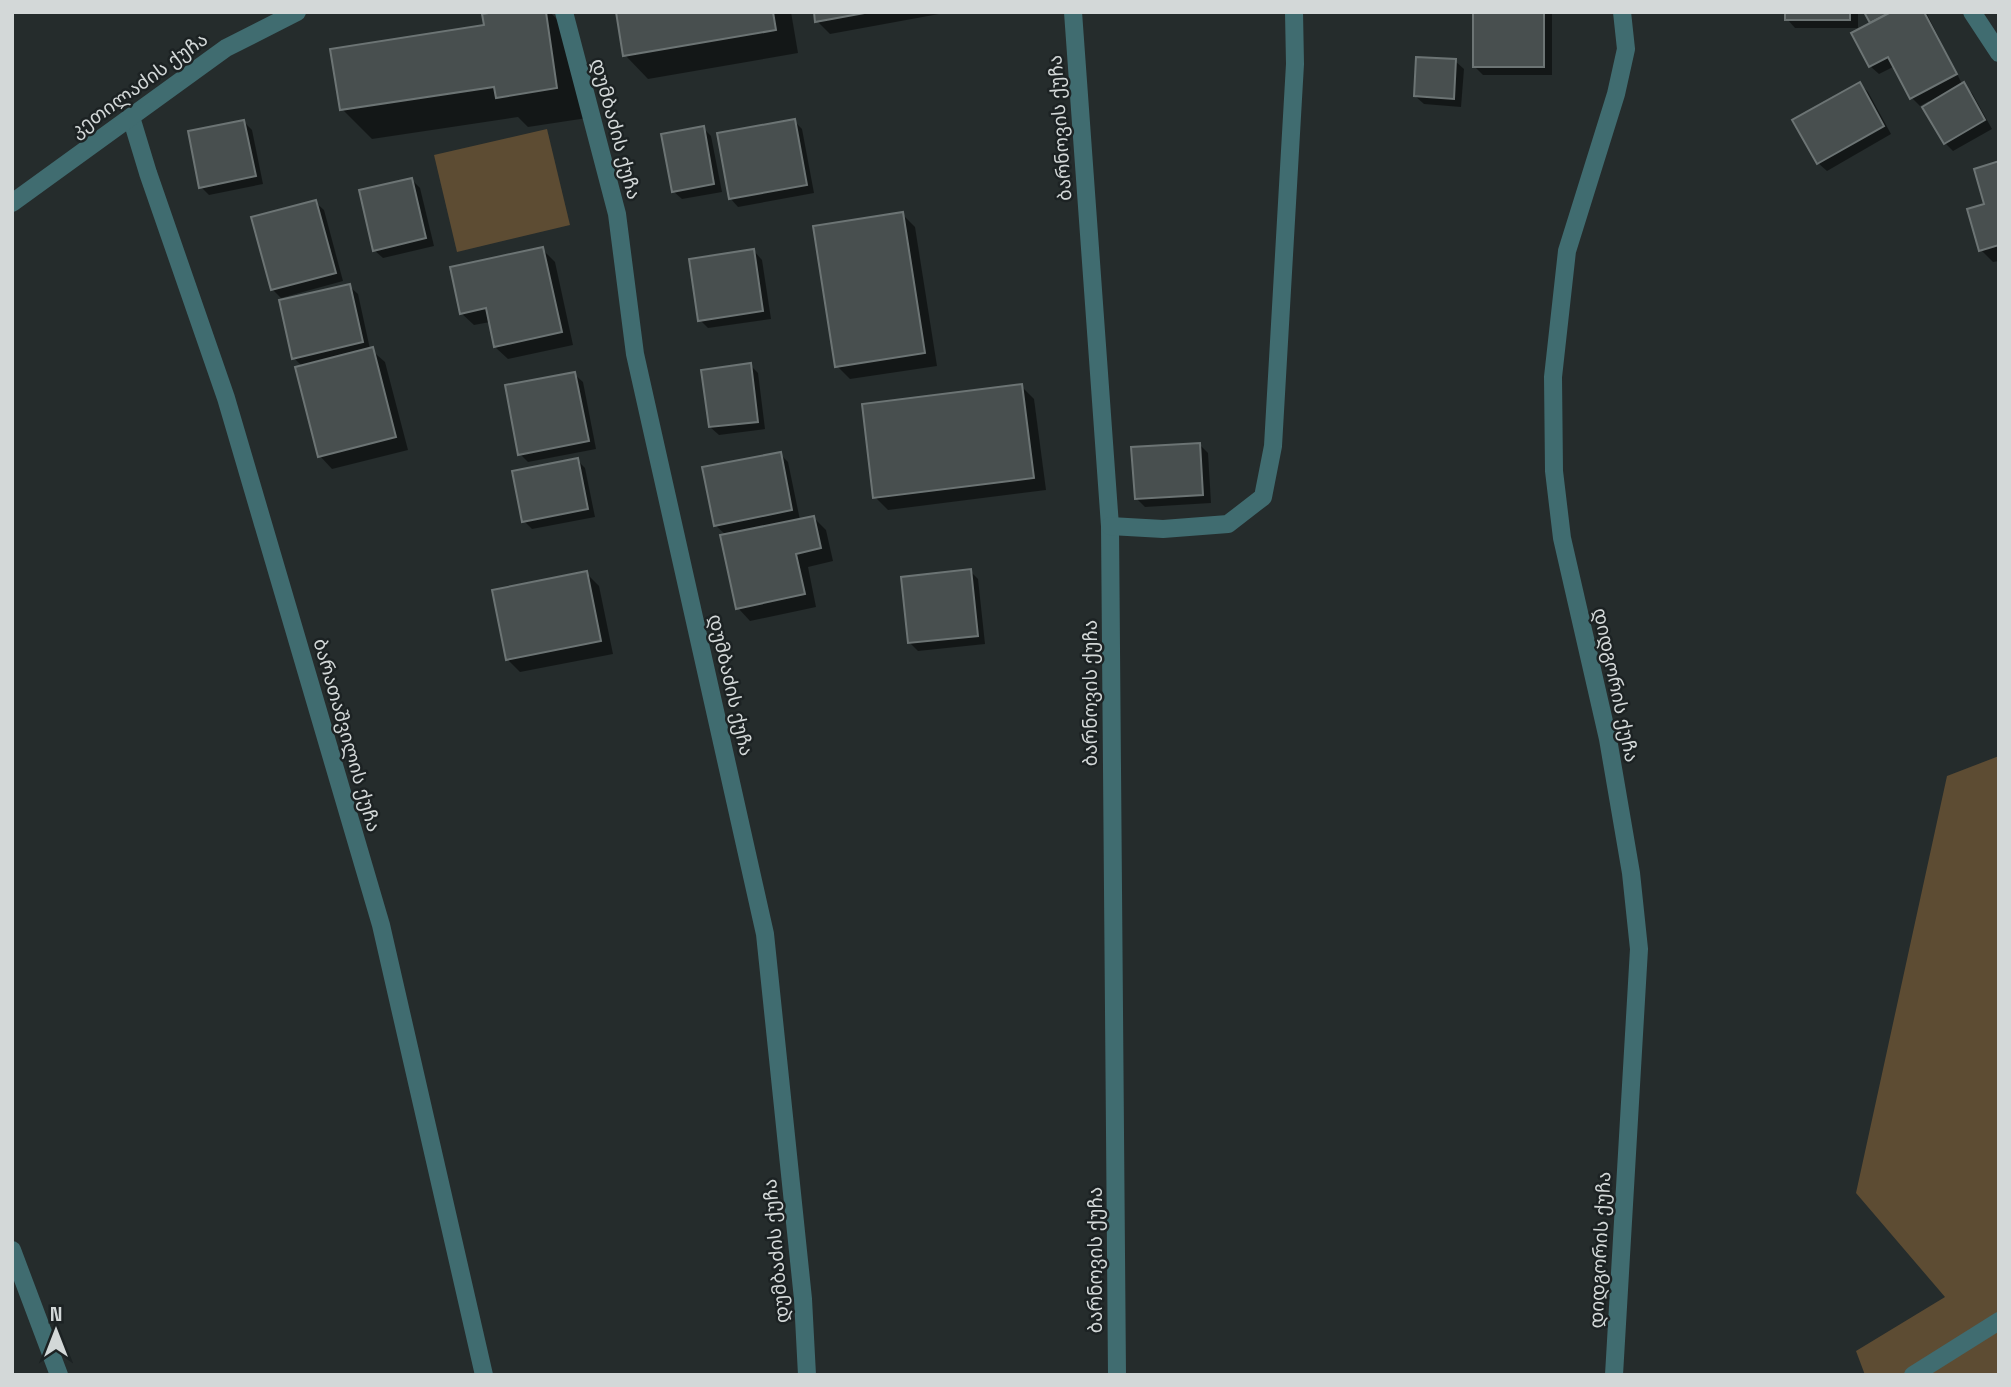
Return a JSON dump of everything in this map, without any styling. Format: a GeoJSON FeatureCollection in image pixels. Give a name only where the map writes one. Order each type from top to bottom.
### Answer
{"type":"FeatureCollection","features":[{"type":"Feature","properties":{"kind":"street","name":"კეთილაძის ქუჩა"},"geometry":{"type":"LineString","coordinates":[[12,203],[226,48],[297,12]]}},
{"type":"Feature","properties":{"kind":"street","name":"დუმბაძის ქუჩა"},"geometry":{"type":"LineString","coordinates":[[564,12],[617,214],[635,355],[765,934],[803,1299],[807,1375]]}},
{"type":"Feature","properties":{"kind":"street","name":"ბარნოვის ქუჩა"},"geometry":{"type":"LineString","coordinates":[[1073,12],[1110,526],[1117,1375]]}},
{"type":"Feature","properties":{"kind":"street"},"geometry":{"type":"LineString","coordinates":[[1110,526],[1163,529],[1228,524],[1263,498],[1273,446],[1294,64],[1294,12]]}},
{"type":"Feature","properties":{"kind":"street","name":"დიდგორის ქუჩა"},"geometry":{"type":"LineString","coordinates":[[1614,1375],[1639,949],[1631,873],[1608,739],[1562,538],[1554,471],[1553,377],[1567,251],[1616,93],[1626,48],[1622,12]]}},
{"type":"Feature","properties":{"kind":"street"},"geometry":{"type":"LineString","coordinates":[[1972,12],[1999,53]]}},
{"type":"Feature","properties":{"kind":"street","name":"ბარათაშვილის ქუჩა"},"geometry":{"type":"LineString","coordinates":[[131,117],[226,398],[381,925],[484,1375]]}},
{"type":"Feature","properties":{"kind":"street"},"geometry":{"type":"LineString","coordinates":[[12,1251],[59,1375]]}},
{"type":"Feature","properties":{"kind":"street"},"geometry":{"type":"LineString","coordinates":[[1913,1375],[1999,1321]]}},
{"type":"Feature","properties":{"kind":"shaded area"},"geometry":{"type":"Polygon","coordinates":[[[547,129],[570,225],[457,252],[434,155],[547,129]]]}},
{"type":"Feature","properties":{"kind":"shaded area"},"geometry":{"type":"Polygon","coordinates":[[[1999,756],[1999,1375],[1865,1375],[1856,1351],[1945,1297],[1856,1193],[1947,776],[1999,756]]]}},
{"type":"Feature","properties":{"kind":"building"},"geometry":{"type":"Polygon","coordinates":[[[546,12],[557,88],[496,98],[494,87],[340,110],[330,49],[484,25],[482,14],[546,12]]]}},
{"type":"Feature","properties":{"kind":"building"},"geometry":{"type":"Polygon","coordinates":[[[616,12],[773,12],[776,30],[623,56],[616,12]]]}},
{"type":"Feature","properties":{"kind":"building"},"geometry":{"type":"Polygon","coordinates":[[[814,12],[870,12],[815,22],[814,12]]]}},
{"type":"Feature","properties":{"kind":"building"},"geometry":{"type":"Polygon","coordinates":[[[1473,12],[1544,12],[1544,67],[1473,67],[1473,12]]]}},
{"type":"Feature","properties":{"kind":"building"},"geometry":{"type":"Polygon","coordinates":[[[1785,12],[1850,12],[1850,20],[1785,20],[1785,12]]]}},
{"type":"Feature","properties":{"kind":"building"},"geometry":{"type":"Polygon","coordinates":[[[1864,12],[1891,12],[1870,23],[1864,12]]]}},
{"type":"Feature","properties":{"kind":"building"},"geometry":{"type":"Polygon","coordinates":[[[1891,12],[1924,12],[1957,74],[1910,99],[1888,57],[1869,67],[1851,33],[1891,12]]]}},
{"type":"Feature","properties":{"kind":"building"},"geometry":{"type":"Polygon","coordinates":[[[1416,57],[1456,59],[1454,99],[1414,96],[1416,57]]]}},
{"type":"Feature","properties":{"kind":"building"},"geometry":{"type":"Polygon","coordinates":[[[1860,82],[1884,126],[1817,164],[1792,120],[1860,82]]]}},
{"type":"Feature","properties":{"kind":"building"},"geometry":{"type":"Polygon","coordinates":[[[1964,82],[1985,120],[1944,144],[1922,107],[1964,82]]]}},
{"type":"Feature","properties":{"kind":"building"},"geometry":{"type":"Polygon","coordinates":[[[795,119],[807,185],[729,199],[717,133],[795,119]]]}},
{"type":"Feature","properties":{"kind":"building"},"geometry":{"type":"Polygon","coordinates":[[[244,120],[256,176],[199,188],[188,131],[244,120]]]}},
{"type":"Feature","properties":{"kind":"building"},"geometry":{"type":"Polygon","coordinates":[[[704,126],[714,184],[672,192],[661,134],[704,126]]]}},
{"type":"Feature","properties":{"kind":"building"},"geometry":{"type":"Polygon","coordinates":[[[1999,161],[1999,245],[1979,251],[1967,209],[1984,204],[1974,169],[1999,161]]]}},
{"type":"Feature","properties":{"kind":"building"},"geometry":{"type":"Polygon","coordinates":[[[412,178],[426,238],[373,251],[359,190],[412,178]]]}},
{"type":"Feature","properties":{"kind":"building"},"geometry":{"type":"Polygon","coordinates":[[[316,200],[336,273],[271,290],[251,217],[316,200]]]}},
{"type":"Feature","properties":{"kind":"building"},"geometry":{"type":"Polygon","coordinates":[[[903,212],[925,353],[835,367],[813,226],[903,212]]]}},
{"type":"Feature","properties":{"kind":"building"},"geometry":{"type":"Polygon","coordinates":[[[543,247],[562,332],[494,347],[486,308],[460,314],[450,267],[543,247]]]}},
{"type":"Feature","properties":{"kind":"building"},"geometry":{"type":"Polygon","coordinates":[[[754,249],[763,311],[698,321],[689,259],[754,249]]]}},
{"type":"Feature","properties":{"kind":"building"},"geometry":{"type":"Polygon","coordinates":[[[350,284],[363,342],[292,359],[279,300],[350,284]]]}},
{"type":"Feature","properties":{"kind":"building"},"geometry":{"type":"Polygon","coordinates":[[[373,347],[396,437],[318,457],[295,367],[373,347]]]}},
{"type":"Feature","properties":{"kind":"building"},"geometry":{"type":"Polygon","coordinates":[[[751,363],[758,422],[709,427],[701,370],[751,363]]]}},
{"type":"Feature","properties":{"kind":"building"},"geometry":{"type":"Polygon","coordinates":[[[575,372],[589,441],[518,455],[505,385],[575,372]]]}},
{"type":"Feature","properties":{"kind":"building"},"geometry":{"type":"Polygon","coordinates":[[[1022,384],[1034,478],[873,498],[862,404],[1022,384]]]}},
{"type":"Feature","properties":{"kind":"building"},"geometry":{"type":"Polygon","coordinates":[[[1200,443],[1203,495],[1135,499],[1131,447],[1200,443]]]}},
{"type":"Feature","properties":{"kind":"building"},"geometry":{"type":"Polygon","coordinates":[[[781,452],[792,510],[714,526],[702,467],[781,452]]]}},
{"type":"Feature","properties":{"kind":"building"},"geometry":{"type":"Polygon","coordinates":[[[578,458],[588,509],[522,522],[512,471],[578,458]]]}},
{"type":"Feature","properties":{"kind":"building"},"geometry":{"type":"Polygon","coordinates":[[[814,516],[821,548],[796,554],[805,594],[736,609],[720,535],[814,516]]]}},
{"type":"Feature","properties":{"kind":"building"},"geometry":{"type":"Polygon","coordinates":[[[971,569],[978,636],[908,643],[901,577],[971,569]]]}},
{"type":"Feature","properties":{"kind":"building"},"geometry":{"type":"Polygon","coordinates":[[[587,571],[601,641],[506,660],[492,590],[587,571]]]}}]}
